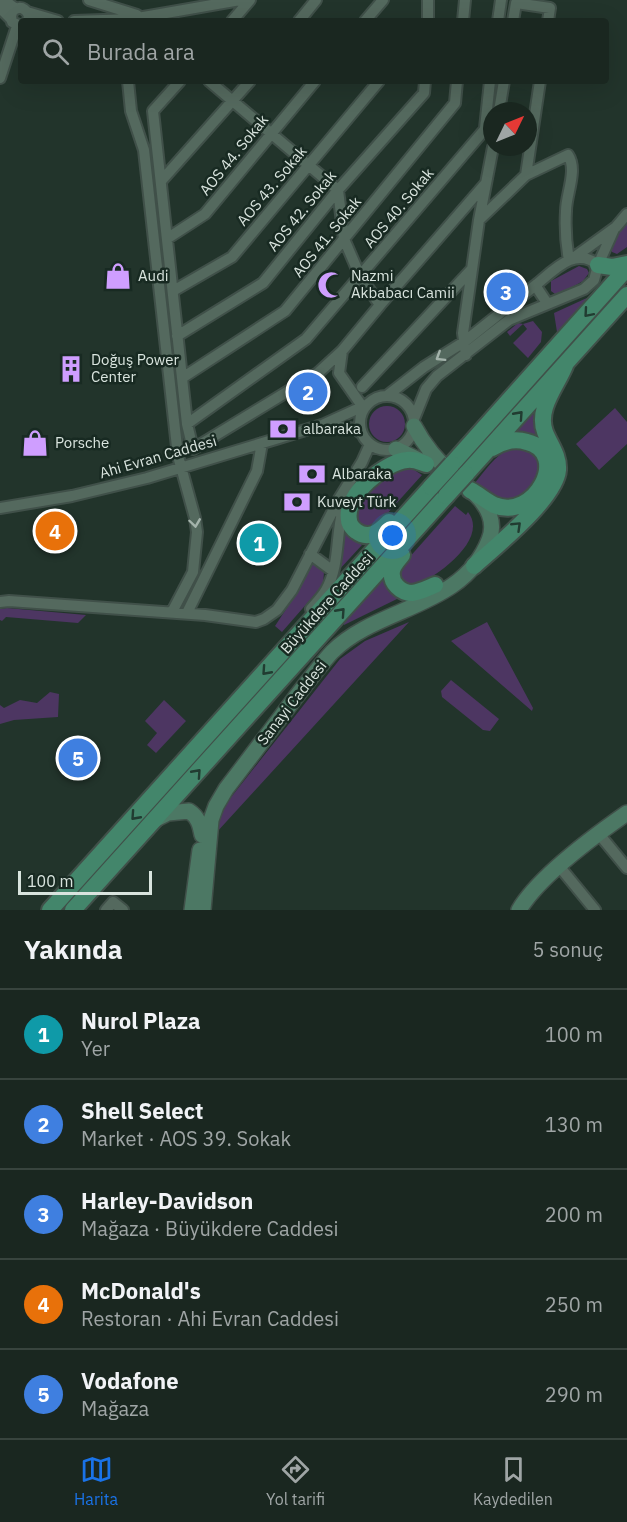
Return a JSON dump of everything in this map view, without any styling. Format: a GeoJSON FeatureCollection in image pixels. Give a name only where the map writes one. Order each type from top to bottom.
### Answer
{"type":"FeatureCollection","features":[{"type":"Feature","properties":{"kind":"main road"},"geometry":{"type":"LineString","coordinates":[[598,265],[612,267],[627,264]]}},
{"type":"Feature","properties":{"kind":"main road","name":"Büyükdere Caddesi"},"geometry":{"type":"LineString","coordinates":[[73,910],[446,496],[627,268]]}},
{"type":"Feature","properties":{"kind":"main road","name":"Büyükdere Caddesi"},"geometry":{"type":"LineString","coordinates":[[50,910],[432,487],[463,476],[627,295]]}},
{"type":"Feature","properties":{"kind":"main road"},"geometry":{"type":"LineString","coordinates":[[474,566],[542,502],[554,484],[558,464],[554,448],[544,431],[543,412],[566,363]]}},
{"type":"Feature","properties":{"kind":"main road"},"geometry":{"type":"LineString","coordinates":[[463,476],[493,504],[502,507],[515,507],[540,490],[548,466],[543,454],[531,442],[518,440],[504,442],[482,456]]}},
{"type":"Feature","properties":{"kind":"main road"},"geometry":{"type":"LineString","coordinates":[[417,503],[398,513],[381,530],[370,536],[358,533],[349,520],[351,505],[361,488],[382,469],[409,460],[426,464]]}},
{"type":"Feature","properties":{"kind":"main road"},"geometry":{"type":"LineString","coordinates":[[415,529],[408,548],[393,568],[393,580],[400,589],[406,592],[418,591],[435,585]]}},
{"type":"Feature","properties":{"kind":"street"},"geometry":{"type":"LineString","coordinates":[[4,0],[19,18]]}},
{"type":"Feature","properties":{"kind":"street"},"geometry":{"type":"LineString","coordinates":[[89,0],[143,17]]}},
{"type":"Feature","properties":{"kind":"street"},"geometry":{"type":"LineString","coordinates":[[136,18],[240,0]]}},
{"type":"Feature","properties":{"kind":"street"},"geometry":{"type":"LineString","coordinates":[[235,18],[250,0]]}},
{"type":"Feature","properties":{"kind":"street"},"geometry":{"type":"LineString","coordinates":[[301,18],[316,0]]}},
{"type":"Feature","properties":{"kind":"street"},"geometry":{"type":"LineString","coordinates":[[368,18],[383,0]]}},
{"type":"Feature","properties":{"kind":"street"},"geometry":{"type":"LineString","coordinates":[[428,0],[428,18]]}},
{"type":"Feature","properties":{"kind":"street"},"geometry":{"type":"LineString","coordinates":[[463,18],[465,0]]}},
{"type":"Feature","properties":{"kind":"street"},"geometry":{"type":"LineString","coordinates":[[498,18],[501,0]]}},
{"type":"Feature","properties":{"kind":"street"},"geometry":{"type":"LineString","coordinates":[[514,18],[516,3],[550,8],[548,18]]}},
{"type":"Feature","properties":{"kind":"street"},"geometry":{"type":"LineString","coordinates":[[0,8],[18,18]]}},
{"type":"Feature","properties":{"kind":"street"},"geometry":{"type":"LineString","coordinates":[[0,78],[18,25]]}},
{"type":"Feature","properties":{"kind":"street"},"geometry":{"type":"LineString","coordinates":[[128,84],[131,111],[144,150],[181,470],[197,532],[195,564],[172,612]]}},
{"type":"Feature","properties":{"kind":"street"},"geometry":{"type":"LineString","coordinates":[[177,84],[153,111],[187,424],[193,449],[318,373],[342,351],[486,183]]}},
{"type":"Feature","properties":{"kind":"street"},"geometry":{"type":"LineString","coordinates":[[212,84],[338,190],[344,239],[360,276],[380,305]]}},
{"type":"Feature","properties":{"kind":"street"},"geometry":{"type":"LineString","coordinates":[[162,180],[248,84]]}},
{"type":"Feature","properties":{"kind":"street","name":"AOS 44. Sokak"},"geometry":{"type":"LineString","coordinates":[[168,238],[205,214],[312,84]]}},
{"type":"Feature","properties":{"kind":"street","name":"AOS 43. Sokak"},"geometry":{"type":"LineString","coordinates":[[172,291],[232,257],[377,84]]}},
{"type":"Feature","properties":{"kind":"street","name":"AOS 42. Sokak"},"geometry":{"type":"LineString","coordinates":[[177,336],[263,283],[338,190],[424,93],[425,84]]}},
{"type":"Feature","properties":{"kind":"street","name":"AOS 41. Sokak"},"geometry":{"type":"LineString","coordinates":[[182,378],[285,310],[455,103],[457,84]]}},
{"type":"Feature","properties":{"kind":"street"},"geometry":{"type":"LineString","coordinates":[[490,84],[490,102]]}},
{"type":"Feature","properties":{"kind":"street"},"geometry":{"type":"LineString","coordinates":[[500,102],[504,84]]}},
{"type":"Feature","properties":{"kind":"street"},"geometry":{"type":"LineString","coordinates":[[526,175],[540,84]]}},
{"type":"Feature","properties":{"kind":"street","name":"AOS 40. Sokak"},"geometry":{"type":"LineString","coordinates":[[187,424],[306,339],[483,132]]}},
{"type":"Feature","properties":{"kind":"street"},"geometry":{"type":"LineString","coordinates":[[479,220],[526,175],[568,155],[572,160],[566,208],[566,238],[572,258]]}},
{"type":"Feature","properties":{"kind":"street"},"geometry":{"type":"LineString","coordinates":[[466,355],[463,333],[479,220],[491,156]]}},
{"type":"Feature","properties":{"kind":"street"},"geometry":{"type":"LineString","coordinates":[[426,464],[396,449],[382,450],[370,444],[361,433],[360,418],[364,405],[373,399],[385,396],[424,367],[464,342],[537,284],[616,227],[627,214]]}},
{"type":"Feature","properties":{"kind":"street"},"geometry":{"type":"LineString","coordinates":[[396,449],[408,440],[426,389],[437,376],[509,320],[584,289],[594,280],[598,265],[616,227]]}},
{"type":"Feature","properties":{"kind":"street"},"geometry":{"type":"LineString","coordinates":[[572,258],[588,258],[598,265]]}},
{"type":"Feature","properties":{"kind":"street"},"geometry":{"type":"LineString","coordinates":[[362,387],[472,269]]}},
{"type":"Feature","properties":{"kind":"street"},"geometry":{"type":"LineString","coordinates":[[537,284],[537,288],[547,303]]}},
{"type":"Feature","properties":{"kind":"street"},"geometry":{"type":"LineString","coordinates":[[342,351],[339,373],[364,405]]}},
{"type":"Feature","properties":{"kind":"street"},"geometry":{"type":"LineString","coordinates":[[318,373],[339,373]]}},
{"type":"Feature","properties":{"kind":"street"},"geometry":{"type":"LineString","coordinates":[[347,383],[385,396],[396,397],[408,405],[414,423]]}},
{"type":"Feature","properties":{"kind":"street","name":"Ahi Evran Caddesi"},"geometry":{"type":"LineString","coordinates":[[0,514],[107,494],[322,424],[364,405]]}},
{"type":"Feature","properties":{"kind":"street","name":"Sanayi Caddesi"},"geometry":{"type":"LineString","coordinates":[[203,910],[211,820],[216,806],[225,789],[309,681],[331,653],[350,637],[430,600],[448,589],[474,566],[486,549],[492,526],[486,507],[463,476],[437,460],[426,447],[414,423]]}},
{"type":"Feature","properties":{"kind":"street","name":"Ahi Evran Caddesi"},"geometry":{"type":"LineString","coordinates":[[322,424],[356,429],[361,433]]}},
{"type":"Feature","properties":{"kind":"street"},"geometry":{"type":"LineString","coordinates":[[187,614],[257,471],[262,443]]}},
{"type":"Feature","properties":{"kind":"street"},"geometry":{"type":"LineString","coordinates":[[304,629],[307,614],[326,590],[333,571],[340,517],[355,475],[370,444]]}},
{"type":"Feature","properties":{"kind":"street","name":"Sanayi Caddesi"},"geometry":{"type":"LineString","coordinates":[[192,910],[206,810],[218,785],[330,644],[349,629],[414,598],[435,585],[466,560],[475,547],[481,535],[480,516],[470,501],[426,464]]}},
{"type":"Feature","properties":{"kind":"street","name":"Ahi Evran Caddesi"},"geometry":{"type":"LineString","coordinates":[[0,508],[103,489],[181,470]]}},
{"type":"Feature","properties":{"kind":"street"},"geometry":{"type":"LineString","coordinates":[[0,602],[172,612],[256,622],[277,610],[292,590],[339,499],[355,475]]}},
{"type":"Feature","properties":{"kind":"street"},"geometry":{"type":"LineString","coordinates":[[310,554],[333,571]]}},
{"type":"Feature","properties":{"kind":"street"},"geometry":{"type":"LineString","coordinates":[[154,820],[168,813],[189,811],[200,822],[202,835]]}},
{"type":"Feature","properties":{"kind":"street"},"geometry":{"type":"LineString","coordinates":[[519,910],[541,881],[627,813]]}},
{"type":"Feature","properties":{"kind":"street"},"geometry":{"type":"LineString","coordinates":[[598,834],[627,868]]}},
{"type":"Feature","properties":{"kind":"street"},"geometry":{"type":"LineString","coordinates":[[559,866],[595,910]]}},
{"type":"Feature","properties":{"kind":"street"},"geometry":{"type":"LineString","coordinates":[[106,910],[113,902],[123,910]]}},
{"type":"Feature","properties":{"kind":"shaded area"},"geometry":{"type":"Polygon","coordinates":[[[627,223],[627,247],[617,254],[612,252],[610,247],[619,231],[627,223]]]}},
{"type":"Feature","properties":{"kind":"shaded area"},"geometry":{"type":"Polygon","coordinates":[[[579,266],[587,269],[589,273],[583,281],[560,294],[551,291],[551,281],[579,266]]]}},
{"type":"Feature","properties":{"kind":"shaded area"},"geometry":{"type":"Polygon","coordinates":[[[589,297],[557,332],[554,313],[589,297]]]}},
{"type":"Feature","properties":{"kind":"shaded area"},"geometry":{"type":"Polygon","coordinates":[[[533,321],[542,332],[541,342],[528,358],[513,343],[527,329],[523,324],[533,321]]]}},
{"type":"Feature","properties":{"kind":"shaded area"},"geometry":{"type":"Polygon","coordinates":[[[518,323],[523,324],[510,336],[507,332],[518,323]]]}},
{"type":"Feature","properties":{"kind":"shaded area"},"geometry":{"type":"Polygon","coordinates":[[[387,406],[400,411],[405,424],[400,437],[387,442],[374,437],[369,424],[374,411],[387,406]]]}},
{"type":"Feature","properties":{"kind":"shaded area"},"geometry":{"type":"Polygon","coordinates":[[[615,408],[627,422],[627,444],[599,470],[576,444],[615,408]]]}},
{"type":"Feature","properties":{"kind":"shaded area"},"geometry":{"type":"Polygon","coordinates":[[[533,410],[536,428],[542,441],[513,434],[533,410]]]}},
{"type":"Feature","properties":{"kind":"shaded area"},"geometry":{"type":"Polygon","coordinates":[[[518,446],[535,453],[539,460],[538,477],[526,492],[510,501],[502,501],[474,484],[498,456],[518,446]]]}},
{"type":"Feature","properties":{"kind":"shaded area"},"geometry":{"type":"Polygon","coordinates":[[[410,467],[422,475],[376,526],[372,529],[358,525],[355,511],[360,500],[382,474],[410,467]]]}},
{"type":"Feature","properties":{"kind":"shaded area"},"geometry":{"type":"Polygon","coordinates":[[[455,506],[466,515],[468,512],[473,523],[472,534],[466,546],[445,567],[422,583],[412,587],[400,580],[399,569],[455,506]]]}},
{"type":"Feature","properties":{"kind":"shaded area"},"geometry":{"type":"Polygon","coordinates":[[[343,525],[362,545],[338,571],[343,525]]]}},
{"type":"Feature","properties":{"kind":"shaded area"},"geometry":{"type":"Polygon","coordinates":[[[312,563],[324,572],[323,585],[282,632],[275,626],[296,594],[312,563]]]}},
{"type":"Feature","properties":{"kind":"shaded area"},"geometry":{"type":"Polygon","coordinates":[[[385,576],[393,593],[399,598],[344,625],[343,622],[385,576]]]}},
{"type":"Feature","properties":{"kind":"shaded area"},"geometry":{"type":"Polygon","coordinates":[[[0,609],[86,615],[78,623],[6,617],[2,621],[0,620],[0,609]]]}},
{"type":"Feature","properties":{"kind":"shaded area"},"geometry":{"type":"Polygon","coordinates":[[[409,622],[216,833],[221,810],[340,659],[365,641],[409,622]]]}},
{"type":"Feature","properties":{"kind":"shaded area"},"geometry":{"type":"Polygon","coordinates":[[[487,622],[533,708],[532,711],[451,641],[487,622]]]}},
{"type":"Feature","properties":{"kind":"shaded area"},"geometry":{"type":"Polygon","coordinates":[[[451,680],[499,719],[490,731],[483,730],[442,697],[441,691],[451,680]]]}},
{"type":"Feature","properties":{"kind":"shaded area"},"geometry":{"type":"Polygon","coordinates":[[[50,692],[59,694],[58,717],[14,720],[0,724],[0,705],[4,708],[20,700],[37,703],[50,692]]]}},
{"type":"Feature","properties":{"kind":"shaded area"},"geometry":{"type":"Polygon","coordinates":[[[164,700],[186,721],[156,753],[147,745],[157,733],[145,721],[164,700]]]}},
{"type":"Feature","properties":{"kind":"place","name":"Audi"},"geometry":{"type":"Point","coordinates":[118,276]}},
{"type":"Feature","properties":{"kind":"place","name":"Nazmi Akbabacı Camii"},"geometry":{"type":"Point","coordinates":[331,285]}},
{"type":"Feature","properties":{"kind":"place","name":"Harley-Davidson"},"geometry":{"type":"Point","coordinates":[506,292]}},
{"type":"Feature","properties":{"kind":"place","name":"Doğuş Power Center"},"geometry":{"type":"Point","coordinates":[71,369]}},
{"type":"Feature","properties":{"kind":"place","name":"Shell Select"},"geometry":{"type":"Point","coordinates":[308,392]}},
{"type":"Feature","properties":{"kind":"place","name":"albaraka"},"geometry":{"type":"Point","coordinates":[283,429]}},
{"type":"Feature","properties":{"kind":"place","name":"Porsche"},"geometry":{"type":"Point","coordinates":[35,443]}},
{"type":"Feature","properties":{"kind":"place","name":"Albaraka"},"geometry":{"type":"Point","coordinates":[312,474]}},
{"type":"Feature","properties":{"kind":"place","name":"Kuveyt Türk"},"geometry":{"type":"Point","coordinates":[297,502]}},
{"type":"Feature","properties":{"kind":"place","name":"McDonald's"},"geometry":{"type":"Point","coordinates":[55,531]}},
{"type":"Feature","properties":{"kind":"place","name":"Nurol Plaza"},"geometry":{"type":"Point","coordinates":[259,543]}},
{"type":"Feature","properties":{"kind":"place","name":"Vodafone"},"geometry":{"type":"Point","coordinates":[78,758]}}]}
